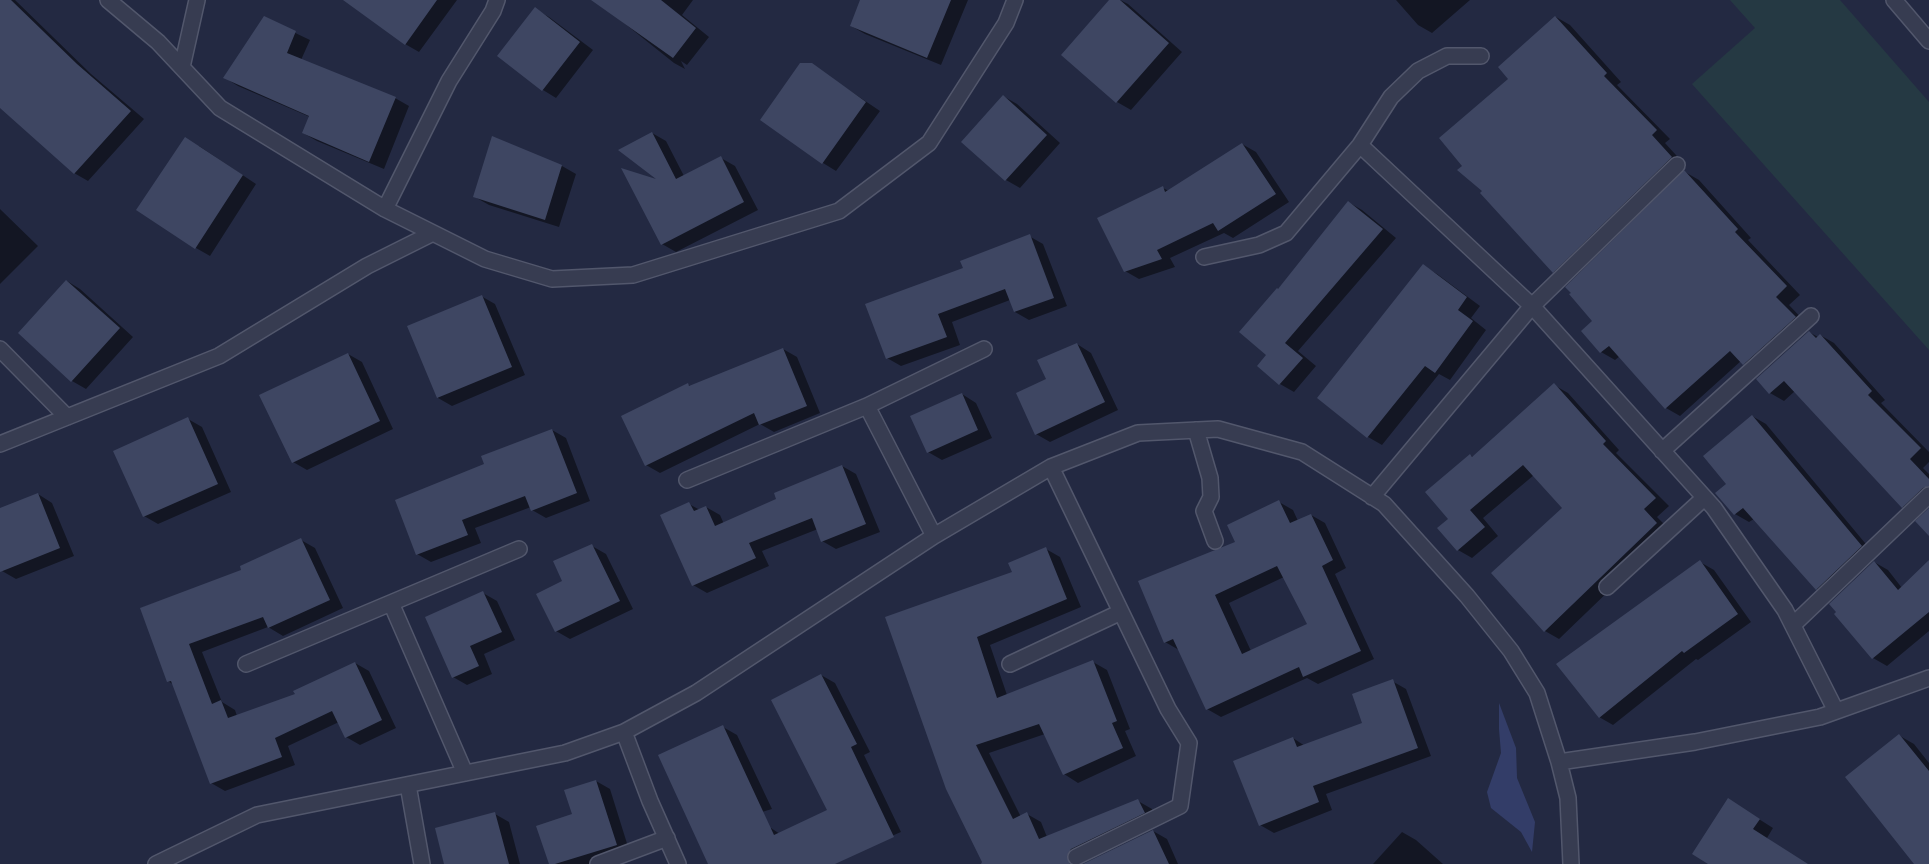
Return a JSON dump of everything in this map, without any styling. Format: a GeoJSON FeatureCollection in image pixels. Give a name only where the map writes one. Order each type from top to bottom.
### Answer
{"type":"FeatureCollection","features":[{"type":"Feature","properties":{"kind":"street"},"geometry":{"type":"LineString","coordinates":[[108,0],[158,42],[220,108],[385,209],[485,259],[552,279],[633,275],[839,210],[930,143],[1006,23],[1015,0]]}},
{"type":"Feature","properties":{"kind":"street"},"geometry":{"type":"LineString","coordinates":[[182,67],[197,0]]}},
{"type":"Feature","properties":{"kind":"street"},"geometry":{"type":"LineString","coordinates":[[385,209],[449,80],[493,12],[497,0]]}},
{"type":"Feature","properties":{"kind":"street"},"geometry":{"type":"LineString","coordinates":[[1894,0],[1929,41]]}},
{"type":"Feature","properties":{"kind":"street"},"geometry":{"type":"LineString","coordinates":[[1204,257],[1259,245],[1286,233],[1360,145],[1391,97],[1418,71],[1447,56],[1481,56]]}},
{"type":"Feature","properties":{"kind":"street"},"geometry":{"type":"LineString","coordinates":[[1360,145],[1532,306],[1714,508],[1785,610],[1836,711]]}},
{"type":"Feature","properties":{"kind":"street"},"geometry":{"type":"LineString","coordinates":[[1372,497],[1532,306],[1677,165]]}},
{"type":"Feature","properties":{"kind":"street"},"geometry":{"type":"LineString","coordinates":[[0,444],[219,356],[367,266],[434,233]]}},
{"type":"Feature","properties":{"kind":"street"},"geometry":{"type":"LineString","coordinates":[[1662,451],[1811,316]]}},
{"type":"Feature","properties":{"kind":"street"},"geometry":{"type":"LineString","coordinates":[[0,348],[67,417]]}},
{"type":"Feature","properties":{"kind":"street"},"geometry":{"type":"LineString","coordinates":[[687,480],[867,406],[984,349]]}},
{"type":"Feature","properties":{"kind":"street"},"geometry":{"type":"LineString","coordinates":[[867,406],[934,536]]}},
{"type":"Feature","properties":{"kind":"street"},"geometry":{"type":"LineString","coordinates":[[156,864],[257,814],[565,754],[624,732],[696,693],[934,536],[1051,467],[1138,433],[1218,429],[1302,452],[1384,504],[1467,596],[1511,651],[1537,693],[1568,798],[1571,864]]}},
{"type":"Feature","properties":{"kind":"street"},"geometry":{"type":"LineString","coordinates":[[1196,430],[1210,478],[1211,497],[1204,512],[1215,541]]}},
{"type":"Feature","properties":{"kind":"street"},"geometry":{"type":"LineString","coordinates":[[1051,467],[1168,709],[1189,743],[1180,806],[1076,857]]}},
{"type":"Feature","properties":{"kind":"street"},"geometry":{"type":"LineString","coordinates":[[1792,625],[1929,495]]}},
{"type":"Feature","properties":{"kind":"street"},"geometry":{"type":"LineString","coordinates":[[1607,587],[1704,498]]}},
{"type":"Feature","properties":{"kind":"street"},"geometry":{"type":"LineString","coordinates":[[246,664],[519,549]]}},
{"type":"Feature","properties":{"kind":"street"},"geometry":{"type":"LineString","coordinates":[[392,603],[465,773]]}},
{"type":"Feature","properties":{"kind":"street"},"geometry":{"type":"LineString","coordinates":[[1010,664],[1121,612]]}},
{"type":"Feature","properties":{"kind":"street"},"geometry":{"type":"LineString","coordinates":[[1558,762],[1695,742],[1820,717],[1929,678]]}},
{"type":"Feature","properties":{"kind":"street"},"geometry":{"type":"LineString","coordinates":[[624,732],[650,801],[678,864]]}},
{"type":"Feature","properties":{"kind":"street"},"geometry":{"type":"LineString","coordinates":[[408,784],[422,864]]}},
{"type":"Feature","properties":{"kind":"street"},"geometry":{"type":"LineString","coordinates":[[598,864],[667,838]]}},
{"type":"Feature","properties":{"kind":"shaded area"},"geometry":{"type":"Polygon","coordinates":[[[1730,0],[1840,0],[1929,102],[1929,350],[1692,84],[1755,28],[1730,0]]]}},
{"type":"Feature","properties":{"kind":"water"},"geometry":{"type":"Polygon","coordinates":[[[1499,703],[1516,748],[1517,778],[1535,822],[1532,852],[1521,832],[1491,808],[1487,792],[1501,753],[1499,703]]]}},
{"type":"Feature","properties":{"kind":"building"},"geometry":{"type":"Polygon","coordinates":[[[0,0],[11,0],[77,64],[131,111],[74,174],[0,108],[0,0]]]}},
{"type":"Feature","properties":{"kind":"building"},"geometry":{"type":"Polygon","coordinates":[[[343,0],[437,0],[405,45],[343,0]]]}},
{"type":"Feature","properties":{"kind":"building"},"geometry":{"type":"Polygon","coordinates":[[[591,0],[661,0],[696,28],[673,58],[591,0]]]}},
{"type":"Feature","properties":{"kind":"building"},"geometry":{"type":"Polygon","coordinates":[[[860,0],[951,0],[927,58],[850,26],[860,0]]]}},
{"type":"Feature","properties":{"kind":"building"},"geometry":{"type":"Polygon","coordinates":[[[1109,0],[1120,0],[1169,43],[1116,103],[1061,55],[1109,0]]]}},
{"type":"Feature","properties":{"kind":"building"},"geometry":{"type":"Polygon","coordinates":[[[535,7],[580,42],[542,91],[497,56],[535,7]]]}},
{"type":"Feature","properties":{"kind":"building"},"geometry":{"type":"Polygon","coordinates":[[[264,16],[296,31],[287,53],[396,97],[369,162],[302,133],[309,116],[223,78],[264,16]]]}},
{"type":"Feature","properties":{"kind":"building"},"geometry":{"type":"Polygon","coordinates":[[[1555,16],[1607,73],[1604,76],[1657,130],[1652,135],[1672,157],[1553,273],[1480,193],[1482,191],[1457,170],[1462,166],[1439,138],[1508,79],[1498,67],[1555,16]]]}},
{"type":"Feature","properties":{"kind":"building"},"geometry":{"type":"Polygon","coordinates":[[[800,63],[812,63],[866,102],[822,164],[760,120],[800,63]]]}},
{"type":"Feature","properties":{"kind":"building"},"geometry":{"type":"Polygon","coordinates":[[[1003,95],[1047,135],[1005,181],[961,142],[1003,95]]]}},
{"type":"Feature","properties":{"kind":"building"},"geometry":{"type":"Polygon","coordinates":[[[652,132],[676,179],[721,156],[744,202],[661,245],[621,168],[656,179],[618,150],[652,132]]]}},
{"type":"Feature","properties":{"kind":"building"},"geometry":{"type":"Polygon","coordinates":[[[492,136],[562,165],[545,220],[473,197],[492,136]]]}},
{"type":"Feature","properties":{"kind":"building"},"geometry":{"type":"Polygon","coordinates":[[[185,137],[243,175],[195,249],[136,210],[185,137]]]}},
{"type":"Feature","properties":{"kind":"building"},"geometry":{"type":"Polygon","coordinates":[[[1242,143],[1276,194],[1218,231],[1213,223],[1157,250],[1162,259],[1124,272],[1097,218],[1163,186],[1165,192],[1242,143]]]}},
{"type":"Feature","properties":{"kind":"building"},"geometry":{"type":"Polygon","coordinates":[[[1684,170],[1738,229],[1735,232],[1787,286],[1776,297],[1796,317],[1743,365],[1730,351],[1665,409],[1609,346],[1600,353],[1581,331],[1592,321],[1565,287],[1684,170]]]}},
{"type":"Feature","properties":{"kind":"building"},"geometry":{"type":"Polygon","coordinates":[[[1348,201],[1383,229],[1285,343],[1303,358],[1279,385],[1257,366],[1266,355],[1239,332],[1278,289],[1348,201]]]}},
{"type":"Feature","properties":{"kind":"building"},"geometry":{"type":"Polygon","coordinates":[[[1030,234],[1054,298],[1014,312],[1005,289],[938,314],[947,337],[886,359],[865,304],[963,268],[960,261],[1030,234]]]}},
{"type":"Feature","properties":{"kind":"building"},"geometry":{"type":"Polygon","coordinates":[[[1423,264],[1467,297],[1458,310],[1473,321],[1435,373],[1425,366],[1367,438],[1317,398],[1423,264]]]}},
{"type":"Feature","properties":{"kind":"building"},"geometry":{"type":"Polygon","coordinates":[[[66,280],[120,328],[71,382],[18,333],[66,280]]]}},
{"type":"Feature","properties":{"kind":"building"},"geometry":{"type":"Polygon","coordinates":[[[482,295],[512,367],[437,398],[407,326],[482,295]]]}},
{"type":"Feature","properties":{"kind":"building"},"geometry":{"type":"Polygon","coordinates":[[[1809,331],[1816,338],[1820,334],[1872,391],[1868,395],[1921,448],[1910,459],[1929,479],[1929,486],[1923,488],[1902,508],[1784,381],[1769,394],[1756,379],[1809,331]]]}},
{"type":"Feature","properties":{"kind":"building"},"geometry":{"type":"Polygon","coordinates":[[[1077,343],[1105,402],[1035,435],[1016,393],[1046,379],[1037,360],[1077,343]]]}},
{"type":"Feature","properties":{"kind":"building"},"geometry":{"type":"Polygon","coordinates":[[[783,348],[807,406],[759,425],[754,413],[645,466],[621,416],[688,383],[689,386],[783,348]]]}},
{"type":"Feature","properties":{"kind":"building"},"geometry":{"type":"Polygon","coordinates":[[[348,353],[380,421],[292,463],[259,395],[348,353]]]}},
{"type":"Feature","properties":{"kind":"building"},"geometry":{"type":"Polygon","coordinates":[[[1554,383],[1606,441],[1603,444],[1656,498],[1644,509],[1657,523],[1544,632],[1491,573],[1562,508],[1523,465],[1470,510],[1485,527],[1457,551],[1437,528],[1448,519],[1425,492],[1470,454],[1472,457],[1554,383]]]}},
{"type":"Feature","properties":{"kind":"building"},"geometry":{"type":"Polygon","coordinates":[[[962,393],[978,430],[927,453],[910,416],[962,393]]]}},
{"type":"Feature","properties":{"kind":"building"},"geometry":{"type":"Polygon","coordinates":[[[1752,415],[1862,546],[1816,590],[1743,508],[1734,515],[1715,493],[1726,484],[1703,456],[1752,415]]]}},
{"type":"Feature","properties":{"kind":"building"},"geometry":{"type":"Polygon","coordinates":[[[188,417],[218,484],[143,517],[113,451],[188,417]]]}},
{"type":"Feature","properties":{"kind":"building"},"geometry":{"type":"Polygon","coordinates":[[[552,429],[577,493],[531,511],[525,496],[462,520],[468,535],[416,555],[395,500],[484,464],[481,456],[552,429]]]}},
{"type":"Feature","properties":{"kind":"building"},"geometry":{"type":"Polygon","coordinates":[[[842,465],[866,524],[821,542],[812,518],[749,543],[756,558],[692,586],[660,515],[689,502],[694,511],[706,506],[715,526],[776,499],[774,493],[842,465]]]}},
{"type":"Feature","properties":{"kind":"building"},"geometry":{"type":"Polygon","coordinates":[[[38,493],[60,548],[0,572],[0,508],[38,493]]]}},
{"type":"Feature","properties":{"kind":"building"},"geometry":{"type":"Polygon","coordinates":[[[1279,500],[1290,523],[1311,514],[1333,560],[1322,566],[1361,651],[1303,677],[1299,667],[1206,710],[1173,639],[1164,643],[1138,581],[1235,542],[1227,525],[1279,500]],[[1277,566],[1215,595],[1242,654],[1307,624],[1277,566]]]}},
{"type":"Feature","properties":{"kind":"building"},"geometry":{"type":"Polygon","coordinates":[[[1929,508],[1929,536],[1915,521],[1929,508]]]}},
{"type":"Feature","properties":{"kind":"building"},"geometry":{"type":"Polygon","coordinates":[[[301,538],[330,600],[268,628],[263,617],[189,644],[212,704],[221,700],[228,718],[295,694],[293,691],[355,662],[382,720],[345,738],[332,711],[275,738],[282,757],[210,784],[171,681],[167,682],[140,608],[241,570],[240,566],[301,538]]]}},
{"type":"Feature","properties":{"kind":"building"},"geometry":{"type":"Polygon","coordinates":[[[592,544],[620,601],[555,632],[536,594],[562,581],[553,561],[592,544]]]}},
{"type":"Feature","properties":{"kind":"building"},"geometry":{"type":"Polygon","coordinates":[[[1046,547],[1067,599],[977,637],[997,698],[1093,660],[1117,721],[1112,723],[1123,748],[1063,775],[1039,724],[976,745],[1013,819],[1027,812],[1039,839],[1138,799],[1145,813],[1071,849],[1067,856],[1070,864],[981,864],[982,862],[946,789],[885,617],[1012,572],[1008,563],[1046,547]]]}},
{"type":"Feature","properties":{"kind":"building"},"geometry":{"type":"Polygon","coordinates":[[[1700,560],[1738,614],[1684,653],[1682,651],[1599,718],[1556,664],[1700,560]]]}},
{"type":"Feature","properties":{"kind":"building"},"geometry":{"type":"Polygon","coordinates":[[[1929,560],[1929,612],[1872,659],[1834,614],[1836,612],[1829,604],[1874,561],[1898,590],[1929,560]]]}},
{"type":"Feature","properties":{"kind":"building"},"geometry":{"type":"Polygon","coordinates":[[[483,591],[502,632],[470,646],[479,666],[452,678],[425,617],[483,591]]]}},
{"type":"Feature","properties":{"kind":"building"},"geometry":{"type":"Polygon","coordinates":[[[821,674],[857,744],[851,747],[894,837],[835,864],[708,864],[658,755],[723,725],[774,835],[827,810],[771,700],[821,674]]]}},
{"type":"Feature","properties":{"kind":"building"},"geometry":{"type":"Polygon","coordinates":[[[1393,679],[1418,748],[1313,786],[1319,802],[1259,826],[1233,761],[1293,737],[1297,747],[1362,723],[1352,694],[1393,679]]]}},
{"type":"Feature","properties":{"kind":"building"},"geometry":{"type":"Polygon","coordinates":[[[1899,734],[1929,771],[1929,864],[1914,864],[1845,777],[1899,734]]]}},
{"type":"Feature","properties":{"kind":"building"},"geometry":{"type":"Polygon","coordinates":[[[596,780],[617,845],[555,864],[549,864],[536,826],[572,814],[564,790],[596,780]]]}},
{"type":"Feature","properties":{"kind":"building"},"geometry":{"type":"Polygon","coordinates":[[[1728,798],[1760,819],[1753,829],[1808,864],[1708,864],[1692,854],[1728,798]]]}},
{"type":"Feature","properties":{"kind":"building"},"geometry":{"type":"Polygon","coordinates":[[[495,812],[509,864],[444,864],[435,828],[495,812]]]}},
{"type":"Feature","properties":{"kind":"building"},"geometry":{"type":"Polygon","coordinates":[[[1153,830],[1169,864],[1083,864],[1153,830]]]}}]}
